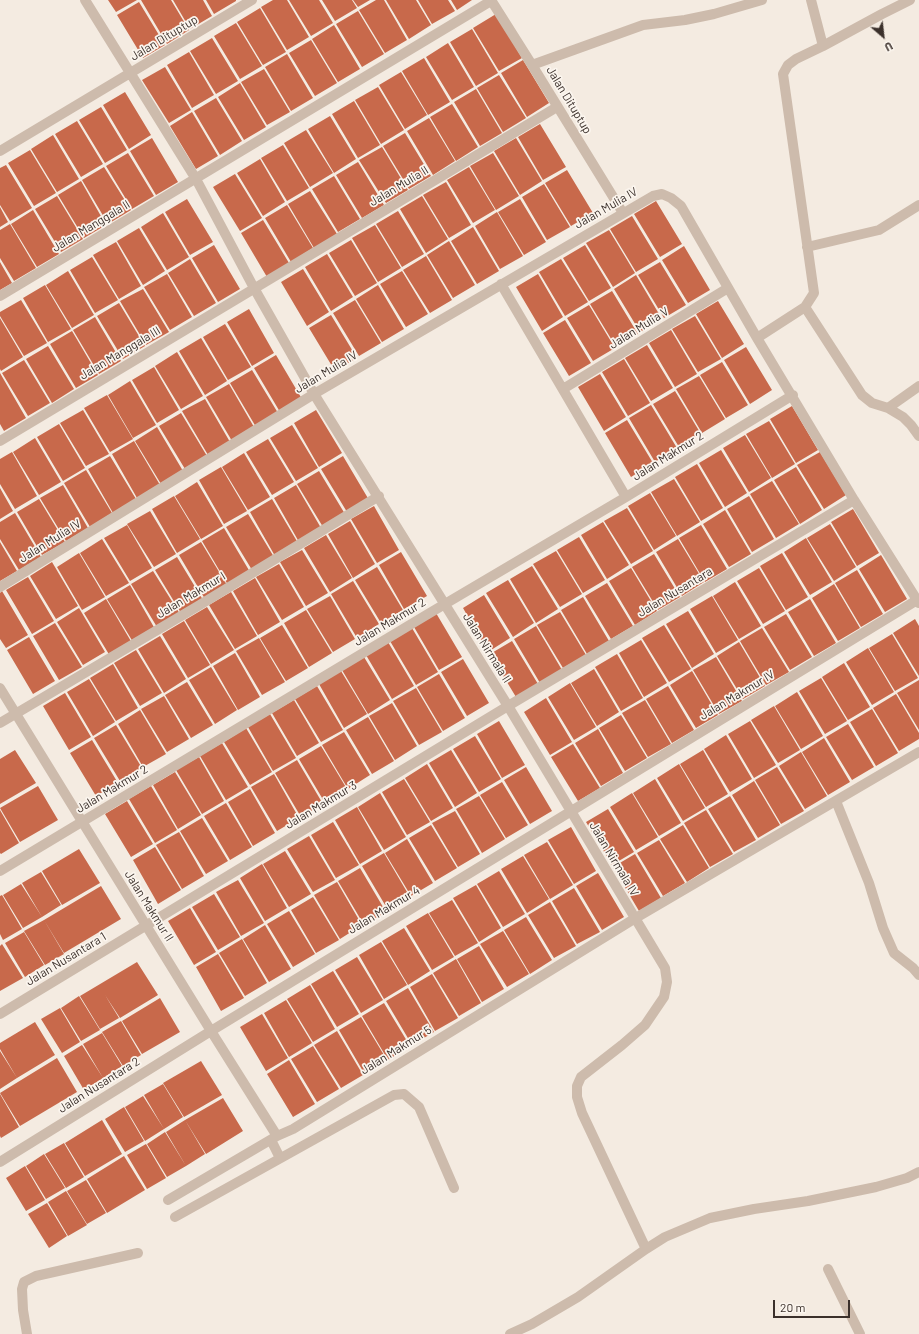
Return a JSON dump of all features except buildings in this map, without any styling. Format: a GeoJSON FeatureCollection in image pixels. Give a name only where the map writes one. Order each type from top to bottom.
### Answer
{"type":"FeatureCollection","features":[{"type":"Feature","properties":{"kind":"street","name":"Jalan Nirmala II"},"geometry":{"type":"LineString","coordinates":[[85,0],[196,179],[254,288],[314,394],[379,496],[508,706],[571,812]]}},
{"type":"Feature","properties":{"kind":"street","name":"Jalan Dituptup"},"geometry":{"type":"LineString","coordinates":[[0,151],[131,74],[252,0]]}},
{"type":"Feature","properties":{"kind":"street"},"geometry":{"type":"LineString","coordinates":[[532,64],[643,25],[685,20],[714,14],[762,0]]}},
{"type":"Feature","properties":{"kind":"street"},"geometry":{"type":"LineString","coordinates":[[811,0],[823,46]]}},
{"type":"Feature","properties":{"kind":"street"},"geometry":{"type":"LineString","coordinates":[[757,338],[805,307],[814,293],[783,74],[788,65],[796,59],[910,0]]}},
{"type":"Feature","properties":{"kind":"street","name":"Jalan Dituptup"},"geometry":{"type":"LineString","coordinates":[[491,1],[532,64],[623,213]]}},
{"type":"Feature","properties":{"kind":"street"},"geometry":{"type":"LineString","coordinates":[[196,179],[491,1]]}},
{"type":"Feature","properties":{"kind":"street","name":"Jalan Mulia II"},"geometry":{"type":"LineString","coordinates":[[254,288],[557,107]]}},
{"type":"Feature","properties":{"kind":"street","name":"Jalan Manggala II"},"geometry":{"type":"LineString","coordinates":[[0,296],[196,179]]}},
{"type":"Feature","properties":{"kind":"street","name":"Jalan Mulia IV"},"geometry":{"type":"LineString","coordinates":[[0,587],[314,394],[653,196],[662,194],[671,198],[681,206],[728,288]]}},
{"type":"Feature","properties":{"kind":"street"},"geometry":{"type":"LineString","coordinates":[[807,248],[880,230],[919,205]]}},
{"type":"Feature","properties":{"kind":"street"},"geometry":{"type":"LineString","coordinates":[[501,284],[626,497]]}},
{"type":"Feature","properties":{"kind":"street","name":"Jalan Manggala III"},"geometry":{"type":"LineString","coordinates":[[0,441],[254,288]]}},
{"type":"Feature","properties":{"kind":"street"},"geometry":{"type":"LineString","coordinates":[[728,288],[793,395],[854,500],[918,602]]}},
{"type":"Feature","properties":{"kind":"street","name":"Jalan Mulia V"},"geometry":{"type":"LineString","coordinates":[[563,389],[728,288]]}},
{"type":"Feature","properties":{"kind":"street"},"geometry":{"type":"LineString","coordinates":[[805,307],[862,395],[872,403],[888,408],[903,417],[919,436]]}},
{"type":"Feature","properties":{"kind":"street"},"geometry":{"type":"LineString","coordinates":[[888,408],[919,386]]}},
{"type":"Feature","properties":{"kind":"street","name":"Jalan Makmur 2"},"geometry":{"type":"LineString","coordinates":[[0,871],[444,604],[626,497],[793,395]]}},
{"type":"Feature","properties":{"kind":"street","name":"Jalan Makmur I"},"geometry":{"type":"LineString","coordinates":[[0,723],[205,602],[379,496]]}},
{"type":"Feature","properties":{"kind":"street","name":"Jalan Nusantara"},"geometry":{"type":"LineString","coordinates":[[508,706],[854,500]]}},
{"type":"Feature","properties":{"kind":"street","name":"Jalan Makmur IV"},"geometry":{"type":"LineString","coordinates":[[571,812],[918,602]]}},
{"type":"Feature","properties":{"kind":"street","name":"Jalan Makmur II"},"geometry":{"type":"LineString","coordinates":[[0,688],[211,1031],[274,1138],[280,1158]]}},
{"type":"Feature","properties":{"kind":"street","name":"Jalan Makmur 3"},"geometry":{"type":"LineString","coordinates":[[146,926],[508,706]]}},
{"type":"Feature","properties":{"kind":"street"},"geometry":{"type":"LineString","coordinates":[[634,919],[919,752]]}},
{"type":"Feature","properties":{"kind":"street"},"geometry":{"type":"LineString","coordinates":[[836,801],[868,883],[883,928],[894,953],[913,968],[919,975]]}},
{"type":"Feature","properties":{"kind":"street","name":"Jalan Nirmala IV"},"geometry":{"type":"LineString","coordinates":[[571,812],[634,919],[665,968],[667,982],[664,997],[645,1025],[622,1045],[580,1077],[577,1086],[577,1097],[582,1113],[646,1249]]}},
{"type":"Feature","properties":{"kind":"street","name":"Jalan Makmur 4"},"geometry":{"type":"LineString","coordinates":[[211,1031],[571,812]]}},
{"type":"Feature","properties":{"kind":"street","name":"Jalan Makmur 5"},"geometry":{"type":"LineString","coordinates":[[168,1200],[292,1129],[634,919]]}},
{"type":"Feature","properties":{"kind":"street","name":"Jalan Nusantara 1"},"geometry":{"type":"LineString","coordinates":[[0,1014],[146,926]]}},
{"type":"Feature","properties":{"kind":"street","name":"Jalan Nusantara 2"},"geometry":{"type":"LineString","coordinates":[[0,1162],[211,1031]]}},
{"type":"Feature","properties":{"kind":"street"},"geometry":{"type":"LineString","coordinates":[[175,1217],[394,1095],[404,1094],[419,1107],[454,1188]]}},
{"type":"Feature","properties":{"kind":"street"},"geometry":{"type":"LineString","coordinates":[[510,1334],[532,1324],[578,1297],[665,1237],[710,1218],[754,1209],[808,1201],[876,1187],[907,1178],[919,1172]]}},
{"type":"Feature","properties":{"kind":"street"},"geometry":{"type":"LineString","coordinates":[[27,1334],[23,1310],[22,1289],[24,1282],[36,1276],[138,1253]]}},
{"type":"Feature","properties":{"kind":"street"},"geometry":{"type":"LineString","coordinates":[[828,1269],[860,1334]]}}]}
